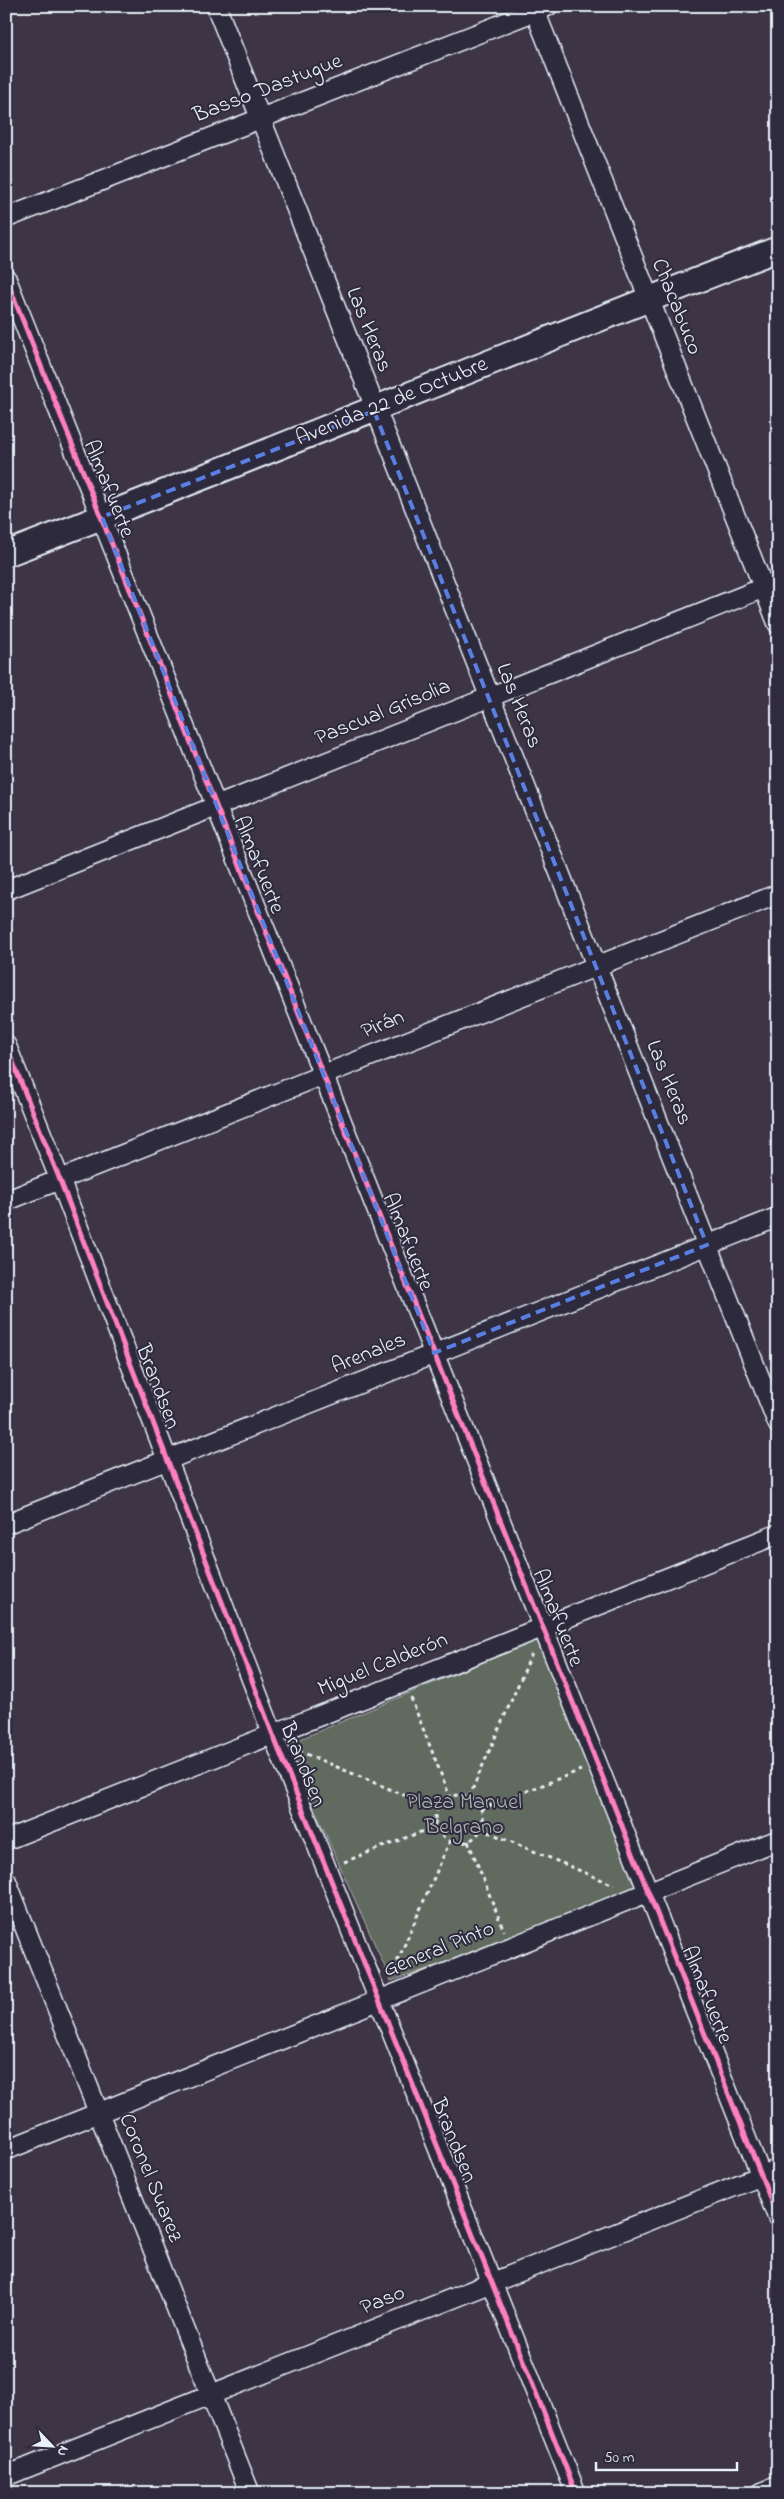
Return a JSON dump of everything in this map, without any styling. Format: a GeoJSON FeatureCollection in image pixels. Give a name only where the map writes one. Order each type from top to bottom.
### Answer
{"type":"FeatureCollection","features":[{"type":"Feature","properties":{"kind":"main road","name":"Avenida 22 de Octubre"},"geometry":{"type":"LineString","coordinates":[[6,554],[374,411],[647,299],[778,249]]}},
{"type":"Feature","properties":{"kind":"street","name":"Las Heras"},"geometry":{"type":"LineString","coordinates":[[216,6],[258,118],[374,411],[597,966],[778,1424]]}},
{"type":"Feature","properties":{"kind":"street","name":"Basso Dastugue"},"geometry":{"type":"LineString","coordinates":[[6,218],[539,8]]}},
{"type":"Feature","properties":{"kind":"street","name":"Chacabuco"},"geometry":{"type":"LineString","coordinates":[[539,8],[647,299],[770,584],[778,624]]}},
{"type":"Feature","properties":{"kind":"street","name":"Almafuerte"},"geometry":{"type":"LineString","coordinates":[[6,278],[434,1353],[540,1635],[769,2173],[778,2218]]}},
{"type":"Feature","properties":{"kind":"street","name":"Pascual Grisolia"},"geometry":{"type":"LineString","coordinates":[[6,890],[770,584]]}},
{"type":"Feature","properties":{"kind":"street","name":"Pirán"},"geometry":{"type":"LineString","coordinates":[[6,1201],[778,894]]}},
{"type":"Feature","properties":{"kind":"street","name":"Brandsen"},"geometry":{"type":"LineString","coordinates":[[6,1045],[60,1180],[272,1735],[576,2493]]}},
{"type":"Feature","properties":{"kind":"street","name":"Arenales"},"geometry":{"type":"LineString","coordinates":[[6,1524],[778,1217]]}},
{"type":"Feature","properties":{"kind":"street","name":"Miguel Calderón"},"geometry":{"type":"LineString","coordinates":[[6,1840],[272,1735],[540,1635],[778,1534]]}},
{"type":"Feature","properties":{"kind":"street","name":"General Pinto"},"geometry":{"type":"LineString","coordinates":[[6,2150],[778,1840]]}},
{"type":"Feature","properties":{"kind":"street","name":"Coronel Suarez"},"geometry":{"type":"LineString","coordinates":[[6,1880],[250,2493]]}},
{"type":"Feature","properties":{"kind":"street","name":"Paso"},"geometry":{"type":"LineString","coordinates":[[6,2476],[769,2173]]}},
{"type":"Feature","properties":{"kind":"street"},"geometry":{"type":"LineString","coordinates":[[761,2493],[778,2486]]}},
{"type":"Feature","properties":{"kind":"path"},"geometry":{"type":"LineString","coordinates":[[469,1797],[540,1635]]}},
{"type":"Feature","properties":{"kind":"path"},"geometry":{"type":"LineString","coordinates":[[409,1693],[450,1797]]}},
{"type":"Feature","properties":{"kind":"path"},"geometry":{"type":"LineString","coordinates":[[291,1747],[437,1809]]}},
{"type":"Feature","properties":{"kind":"path"},"geometry":{"type":"LineString","coordinates":[[481,1809],[586,1768]]}},
{"type":"Feature","properties":{"kind":"path"},"geometry":{"type":"LineString","coordinates":[[462,1795],[469,1797],[481,1809],[483,1821],[481,1828],[477,1835],[468,1841],[450,1842],[444,1838],[436,1826],[437,1809],[441,1803],[450,1797],[462,1795]]}},
{"type":"Feature","properties":{"kind":"path"},"geometry":{"type":"LineString","coordinates":[[340,1863],[436,1826]]}},
{"type":"Feature","properties":{"kind":"path"},"geometry":{"type":"LineString","coordinates":[[481,1828],[618,1887]]}},
{"type":"Feature","properties":{"kind":"path"},"geometry":{"type":"LineString","coordinates":[[468,1841],[507,1936]]}},
{"type":"Feature","properties":{"kind":"path"},"geometry":{"type":"LineString","coordinates":[[391,1977],[450,1842]]}},
{"type":"Feature","properties":{"kind":"highlighted area"},"geometry":{"type":"Polygon","coordinates":[[[374,411],[707,1245],[434,1353],[102,517],[374,411]]]}},
{"type":"Feature","properties":{"kind":"green space","name":"Plaza Manuel Belgrano"},"geometry":{"type":"Polygon","coordinates":[[[538,1639],[642,1898],[391,1981],[286,1745],[538,1639]]]}},
{"type":"Feature","properties":{"kind":"cycle path"},"geometry":{"type":"LineString","coordinates":[[6,278],[778,2218]]}},
{"type":"Feature","properties":{"kind":"cycle path"},"geometry":{"type":"LineString","coordinates":[[6,1045],[60,1180],[273,1735],[576,2493]]}}]}
